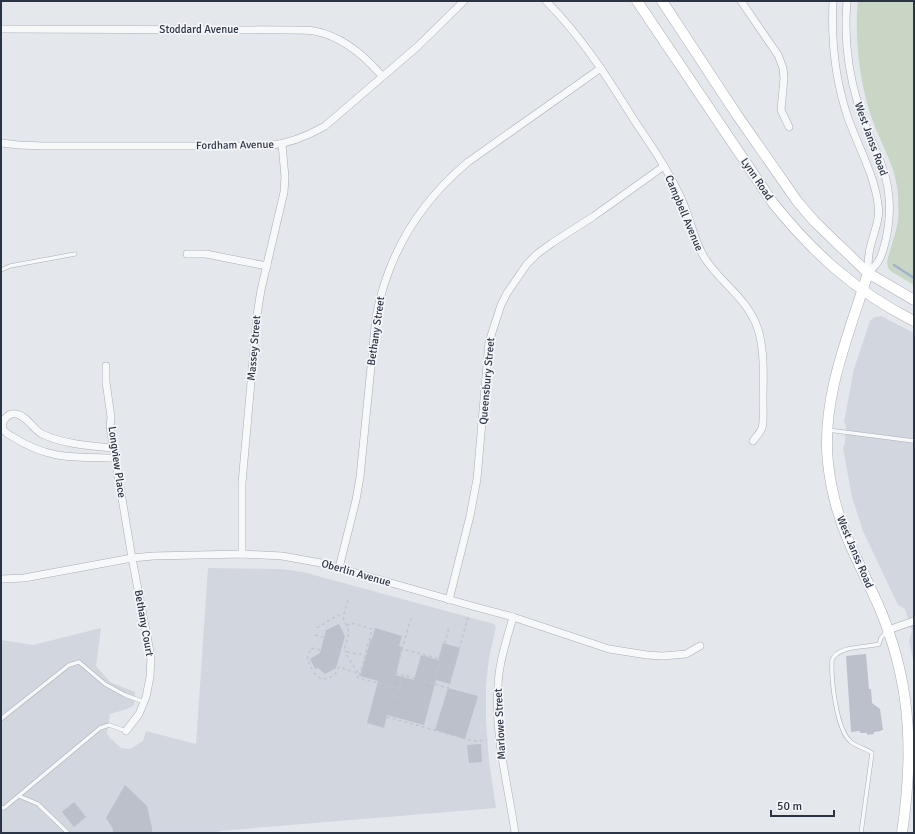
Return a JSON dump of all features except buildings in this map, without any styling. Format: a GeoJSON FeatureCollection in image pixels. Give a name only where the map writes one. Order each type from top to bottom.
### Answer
{"type":"FeatureCollection","features":[{"type":"Feature","properties":{"kind":"main road","name":"Lynn Road"},"geometry":{"type":"LineString","coordinates":[[637,1],[773,203],[793,227],[816,252],[846,279],[877,300],[914,321]]}},
{"type":"Feature","properties":{"kind":"main road","name":"Lynn Road"},"geometry":{"type":"LineString","coordinates":[[662,1],[736,115],[798,201],[819,226],[868,272],[914,300]]}},
{"type":"Feature","properties":{"kind":"main road","name":"West Janss Road"},"geometry":{"type":"LineString","coordinates":[[868,272],[834,381],[827,430],[828,464],[835,504],[848,541],[888,630],[911,719],[909,770],[902,833]]}},
{"type":"Feature","properties":{"kind":"street","name":"Fordham Avenue"},"geometry":{"type":"LineString","coordinates":[[1,143],[43,146],[266,146],[282,144],[309,135],[325,126],[382,76],[417,48],[464,1]]}},
{"type":"Feature","properties":{"kind":"street","name":"Campbell Avenue"},"geometry":{"type":"LineString","coordinates":[[546,1],[568,25],[601,68],[664,166],[681,198],[689,218],[696,243],[704,258],[740,298],[749,310],[757,327],[762,342],[763,410],[762,429],[753,441]]}},
{"type":"Feature","properties":{"kind":"street"},"geometry":{"type":"LineString","coordinates":[[741,1],[778,55],[783,68],[784,78],[781,110],[789,127]]}},
{"type":"Feature","properties":{"kind":"street","name":"West Janss Road"},"geometry":{"type":"LineString","coordinates":[[833,1],[832,43],[840,92],[848,119],[872,177],[879,206],[878,221],[869,254],[868,272]]}},
{"type":"Feature","properties":{"kind":"street","name":"West Janss Road"},"geometry":{"type":"LineString","coordinates":[[847,1],[847,47],[853,86],[865,124],[883,169],[890,201],[889,224],[884,246],[878,263],[868,272]]}},
{"type":"Feature","properties":{"kind":"street","name":"Stoddard Avenue"},"geometry":{"type":"LineString","coordinates":[[1,29],[313,31],[333,37],[350,46],[363,56],[382,76]]}},
{"type":"Feature","properties":{"kind":"street","name":"Bethany Street"},"geometry":{"type":"LineString","coordinates":[[339,568],[360,478],[378,305],[390,268],[403,239],[426,203],[457,171],[601,68]]}},
{"type":"Feature","properties":{"kind":"street","name":"Massey Street"},"geometry":{"type":"LineString","coordinates":[[242,554],[242,483],[257,315],[261,290],[268,266],[284,192],[285,177],[282,144]]}},
{"type":"Feature","properties":{"kind":"street","name":"Queensbury Street"},"geometry":{"type":"LineString","coordinates":[[449,600],[470,516],[477,479],[489,342],[501,305],[507,293],[527,264],[537,254],[594,216],[664,166]]}},
{"type":"Feature","properties":{"kind":"street"},"geometry":{"type":"LineString","coordinates":[[187,254],[206,254],[268,266]]}},
{"type":"Feature","properties":{"kind":"street","name":"Longview Place"},"geometry":{"type":"LineString","coordinates":[[106,366],[106,382],[111,417],[110,427],[132,558]]}},
{"type":"Feature","properties":{"kind":"street"},"geometry":{"type":"LineString","coordinates":[[114,448],[62,441],[43,434],[32,426],[22,415],[15,413],[10,414],[5,418],[3,424],[3,428],[12,437],[31,448],[45,453],[61,457],[115,458]]}},
{"type":"Feature","properties":{"kind":"street","name":"Oberlin Avenue"},"geometry":{"type":"LineString","coordinates":[[1,579],[24,578],[132,558],[153,556],[242,554],[298,558],[339,568],[513,617],[609,649],[627,653],[663,656],[686,654],[700,646]]}},
{"type":"Feature","properties":{"kind":"street","name":"Bethany Court"},"geometry":{"type":"LineString","coordinates":[[126,731],[139,714],[144,702],[150,677],[151,657],[132,558]]}},
{"type":"Feature","properties":{"kind":"street","name":"Marlowe Street"},"geometry":{"type":"LineString","coordinates":[[513,617],[502,657],[497,705],[502,764],[515,833]]}},
{"type":"Feature","properties":{"kind":"street"},"geometry":{"type":"LineString","coordinates":[[888,630],[914,621]]}},
{"type":"Feature","properties":{"kind":"lane"},"geometry":{"type":"LineString","coordinates":[[1,270],[10,266],[75,254]]}},
{"type":"Feature","properties":{"kind":"lane"},"geometry":{"type":"LineString","coordinates":[[827,430],[914,441]]}},
{"type":"Feature","properties":{"kind":"lane"},"geometry":{"type":"LineString","coordinates":[[861,833],[872,753],[849,740],[843,729],[836,703],[832,660],[834,656],[842,650],[879,644],[881,638],[888,630]]}},
{"type":"Feature","properties":{"kind":"lane"},"geometry":{"type":"LineString","coordinates":[[1,719],[70,665],[79,662],[105,684],[144,702]]}},
{"type":"Feature","properties":{"kind":"lane"},"geometry":{"type":"LineString","coordinates":[[1,808],[4,808],[19,796],[100,728],[109,725],[126,731]]}},
{"type":"Feature","properties":{"kind":"lane"},"geometry":{"type":"LineString","coordinates":[[19,796],[38,804],[68,833]]}},
{"type":"Feature","properties":{"kind":"path"},"geometry":{"type":"LineString","coordinates":[[348,600],[343,617],[349,632],[344,651],[347,652],[346,654],[358,673],[358,678]]}},
{"type":"Feature","properties":{"kind":"path"},"geometry":{"type":"LineString","coordinates":[[411,618],[396,673],[448,688],[472,606]]}},
{"type":"Feature","properties":{"kind":"path"},"geometry":{"type":"LineString","coordinates":[[317,628],[338,615],[343,617]]}},
{"type":"Feature","properties":{"kind":"path"},"geometry":{"type":"LineString","coordinates":[[347,626],[351,623],[372,629],[358,678]]}},
{"type":"Feature","properties":{"kind":"path"},"geometry":{"type":"LineString","coordinates":[[433,684],[449,628]]}},
{"type":"Feature","properties":{"kind":"path"},"geometry":{"type":"LineString","coordinates":[[315,635],[323,637]]}},
{"type":"Feature","properties":{"kind":"path"},"geometry":{"type":"LineString","coordinates":[[320,650],[311,648],[307,659],[315,674],[322,679],[329,679],[339,668],[358,673]]}},
{"type":"Feature","properties":{"kind":"path"},"geometry":{"type":"LineString","coordinates":[[402,649],[440,659]]}},
{"type":"Feature","properties":{"kind":"path"},"geometry":{"type":"LineString","coordinates":[[347,652],[364,656]]}},
{"type":"Feature","properties":{"kind":"path"},"geometry":{"type":"LineString","coordinates":[[358,678],[400,689],[403,675]]}},
{"type":"Feature","properties":{"kind":"path"},"geometry":{"type":"LineString","coordinates":[[392,696],[399,698]]}},
{"type":"Feature","properties":{"kind":"path"},"geometry":{"type":"LineString","coordinates":[[387,717],[474,741],[486,740]]}},
{"type":"Feature","properties":{"kind":"shaded area"},"geometry":{"type":"Polygon","coordinates":[[[881,316],[914,333],[914,664],[909,641],[912,631],[905,609],[898,605],[863,531],[852,497],[843,448],[845,443],[846,426],[844,422],[854,369],[870,321],[875,317],[881,316]]]}},
{"type":"Feature","properties":{"kind":"shaded area"},"geometry":{"type":"Polygon","coordinates":[[[208,568],[281,569],[303,572],[494,624],[496,627],[489,658],[486,684],[486,721],[489,762],[496,808],[219,831],[218,833],[1,833],[1,640],[33,645],[101,628],[96,666],[110,682],[135,692],[134,705],[127,709],[110,714],[107,733],[110,738],[121,748],[130,749],[143,741],[146,731],[196,744],[208,568]]]}},
{"type":"Feature","properties":{"kind":"green space"},"geometry":{"type":"Polygon","coordinates":[[[858,1],[914,1],[914,285],[888,268],[887,262],[898,220],[897,186],[889,159],[874,124],[865,95],[859,64],[857,32],[858,1]]]}},
{"type":"Feature","properties":{"kind":"waterway"},"geometry":{"type":"LineString","coordinates":[[894,265],[914,278]]}}]}
